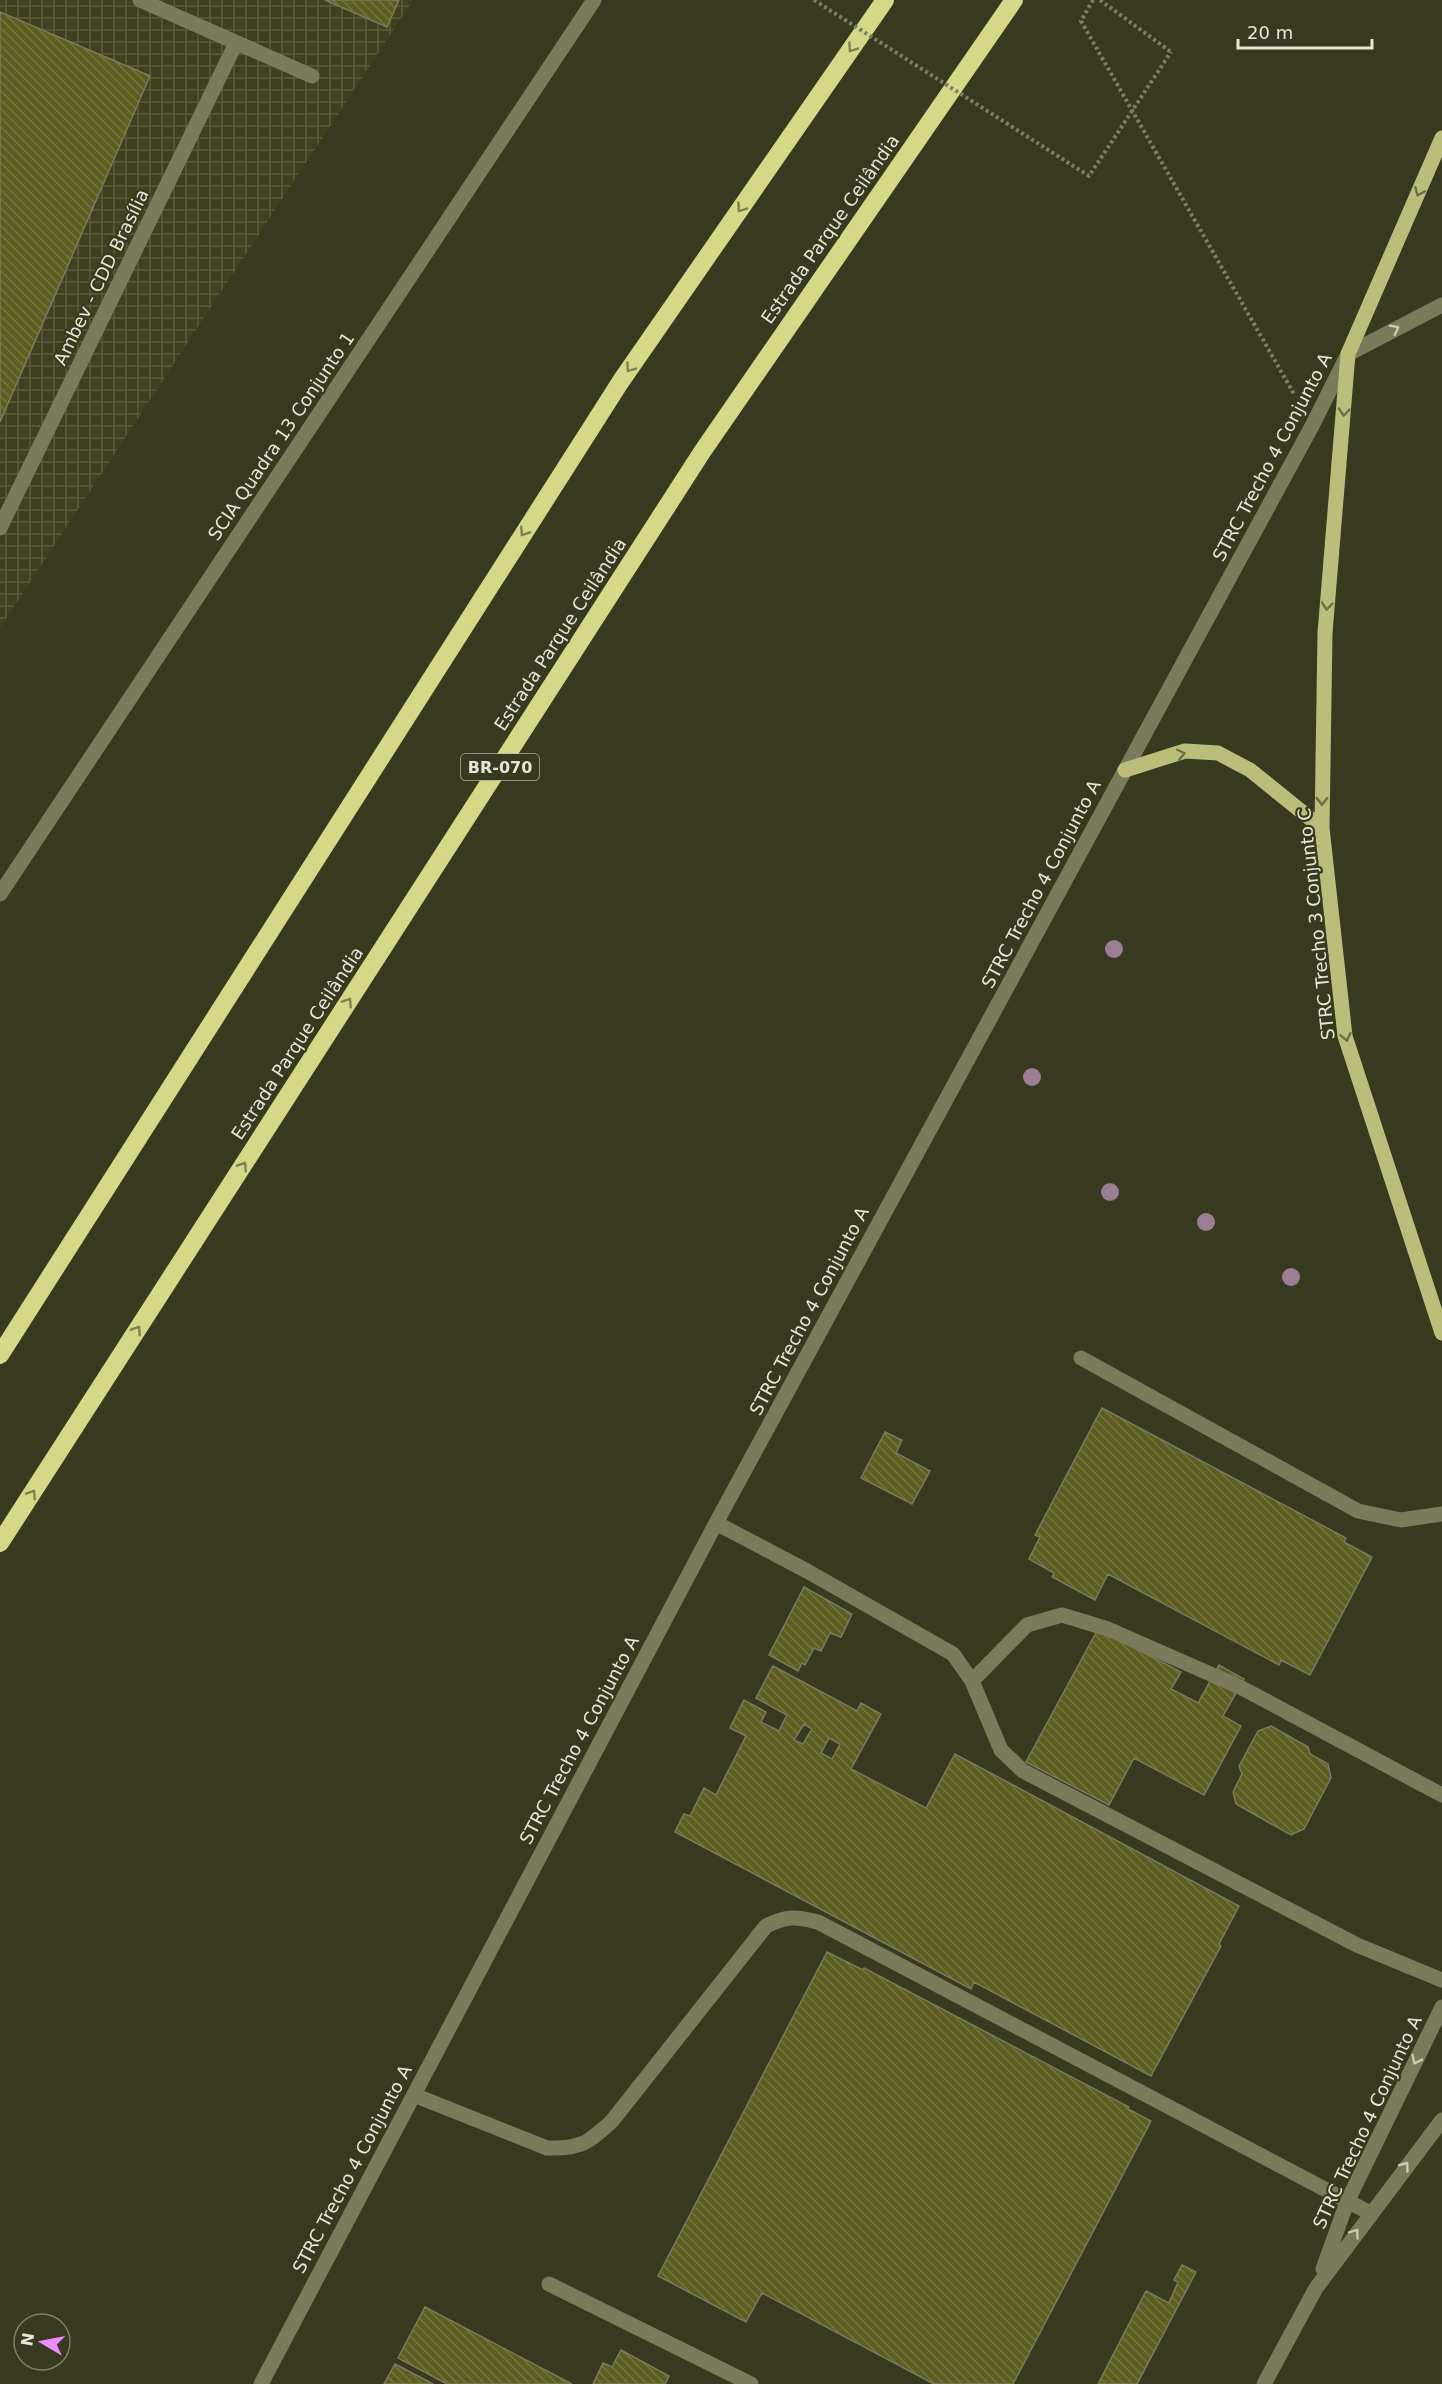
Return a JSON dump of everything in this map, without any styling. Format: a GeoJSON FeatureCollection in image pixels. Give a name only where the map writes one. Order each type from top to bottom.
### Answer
{"type":"FeatureCollection","features":[{"type":"Feature","properties":{"kind":"highway"},"geometry":{"type":"LineString","coordinates":[[0,1355],[621,381],[885,0]]}},
{"type":"Feature","properties":{"kind":"highway","name":"Estrada Parque Ceilândia"},"geometry":{"type":"LineString","coordinates":[[0,1543],[702,452],[1014,0]]}},
{"type":"Feature","properties":{"kind":"main road","name":"STRC Trecho 3 Conjunto C"},"geometry":{"type":"LineString","coordinates":[[1442,138],[1348,354],[1325,633],[1322,828],[1345,1036],[1442,1333]]}},
{"type":"Feature","properties":{"kind":"main road"},"geometry":{"type":"LineString","coordinates":[[1125,770],[1185,751],[1218,753],[1250,770],[1322,828]]}},
{"type":"Feature","properties":{"kind":"street"},"geometry":{"type":"LineString","coordinates":[[140,0],[312,76]]}},
{"type":"Feature","properties":{"kind":"street","name":"SCIA Quadra 13 Conjunto 1"},"geometry":{"type":"LineString","coordinates":[[0,894],[594,0]]}},
{"type":"Feature","properties":{"kind":"street","name":"Ambev - CDD Brasília"},"geometry":{"type":"LineString","coordinates":[[0,528],[236,43]]}},
{"type":"Feature","properties":{"kind":"street","name":"STRC Trecho 4 Conjunto A"},"geometry":{"type":"LineString","coordinates":[[261,2384],[716,1523],[1312,426],[1348,354],[1442,305]]}},
{"type":"Feature","properties":{"kind":"street"},"geometry":{"type":"LineString","coordinates":[[1081,1358],[1358,1511],[1401,1520],[1442,1514]]}},
{"type":"Feature","properties":{"kind":"street"},"geometry":{"type":"LineString","coordinates":[[716,1523],[807,1571],[953,1654],[972,1681],[1001,1750],[1023,1771],[1357,1945],[1442,1980]]}},
{"type":"Feature","properties":{"kind":"street"},"geometry":{"type":"LineString","coordinates":[[972,1681],[1028,1625],[1062,1616],[1108,1629],[1240,1688],[1442,1795]]}},
{"type":"Feature","properties":{"kind":"street"},"geometry":{"type":"LineString","coordinates":[[414,2095],[547,2148],[568,2149],[591,2141],[612,2121],[766,1926],[783,1918],[798,1917],[818,1922],[1370,2213]]}},
{"type":"Feature","properties":{"kind":"street","name":"STRC Trecho 4 Conjunto A"},"geometry":{"type":"LineString","coordinates":[[1316,2288],[1347,2202],[1442,2007]]}},
{"type":"Feature","properties":{"kind":"street","name":"STRC Trecho 4 Conjunto A"},"geometry":{"type":"LineString","coordinates":[[1264,2384],[1316,2288],[1370,2213],[1442,2120]]}},
{"type":"Feature","properties":{"kind":"street"},"geometry":{"type":"LineString","coordinates":[[549,2284],[751,2384]]}},
{"type":"Feature","properties":{"kind":"path"},"geometry":{"type":"LineString","coordinates":[[814,0],[1089,176],[1171,52],[1100,0]]}},
{"type":"Feature","properties":{"kind":"path"},"geometry":{"type":"LineString","coordinates":[[1093,0],[1081,21],[1312,426]]}},
{"type":"Feature","properties":{"kind":"shaded area"},"geometry":{"type":"Polygon","coordinates":[[[0,0],[413,0],[0,628],[0,0]]]}},
{"type":"Feature","properties":{"kind":"building"},"geometry":{"type":"Polygon","coordinates":[[[325,0],[399,0],[387,27],[325,0]]]}},
{"type":"Feature","properties":{"kind":"building"},"geometry":{"type":"Polygon","coordinates":[[[0,12],[150,76],[0,422],[0,12]]]}},
{"type":"Feature","properties":{"kind":"building"},"geometry":{"type":"Polygon","coordinates":[[[1102,1408],[1346,1538],[1344,1542],[1372,1557],[1310,1675],[1281,1660],[1279,1665],[1108,1574],[1095,1600],[1052,1577],[1054,1573],[1029,1559],[1040,1537],[1035,1535],[1102,1408]]]}},
{"type":"Feature","properties":{"kind":"building"},"geometry":{"type":"Polygon","coordinates":[[[885,1432],[902,1440],[896,1453],[930,1471],[912,1504],[861,1478],[885,1432]]]}},
{"type":"Feature","properties":{"kind":"building"},"geometry":{"type":"Polygon","coordinates":[[[804,1587],[852,1614],[841,1637],[830,1633],[821,1651],[814,1648],[805,1665],[802,1663],[798,1671],[769,1655],[804,1587]]]}},
{"type":"Feature","properties":{"kind":"building"},"geometry":{"type":"Polygon","coordinates":[[[1098,1629],[1181,1672],[1171,1689],[1198,1703],[1219,1665],[1244,1679],[1223,1716],[1241,1726],[1204,1795],[1134,1758],[1109,1805],[1026,1762],[1098,1629]]]}},
{"type":"Feature","properties":{"kind":"building"},"geometry":{"type":"Polygon","coordinates":[[[773,1666],[857,1711],[861,1703],[881,1714],[851,1769],[926,1808],[955,1754],[1239,1906],[1219,1944],[1221,1946],[1151,2076],[974,1982],[971,1989],[675,1832],[684,1814],[690,1816],[704,1788],[716,1795],[746,1736],[730,1728],[744,1700],[766,1712],[761,1722],[779,1731],[787,1715],[756,1698],[773,1666]],[[804,1724],[794,1740],[803,1744],[812,1729],[804,1724]],[[829,1738],[821,1753],[832,1759],[840,1744],[829,1738]]]}},
{"type":"Feature","properties":{"kind":"building"},"geometry":{"type":"Polygon","coordinates":[[[1271,1726],[1308,1747],[1310,1754],[1328,1764],[1331,1778],[1304,1829],[1291,1835],[1236,1804],[1233,1792],[1242,1774],[1239,1766],[1258,1731],[1271,1726]]]}},
{"type":"Feature","properties":{"kind":"building"},"geometry":{"type":"Polygon","coordinates":[[[827,1952],[863,1970],[864,1968],[1129,2107],[1128,2109],[1151,2121],[1013,2384],[934,2384],[762,2293],[746,2322],[658,2276],[827,1952]]]}},
{"type":"Feature","properties":{"kind":"building"},"geometry":{"type":"Polygon","coordinates":[[[1182,2265],[1196,2272],[1137,2384],[1098,2384],[1146,2291],[1169,2303],[1178,2282],[1174,2280],[1182,2265]]]}},
{"type":"Feature","properties":{"kind":"building"},"geometry":{"type":"Polygon","coordinates":[[[425,2307],[572,2384],[447,2384],[398,2358],[425,2307]]]}},
{"type":"Feature","properties":{"kind":"building"},"geometry":{"type":"Polygon","coordinates":[[[621,2350],[669,2376],[665,2384],[593,2384],[603,2363],[612,2367],[621,2350]]]}},
{"type":"Feature","properties":{"kind":"building"},"geometry":{"type":"Polygon","coordinates":[[[395,2364],[433,2384],[384,2384],[395,2364]]]}}]}
